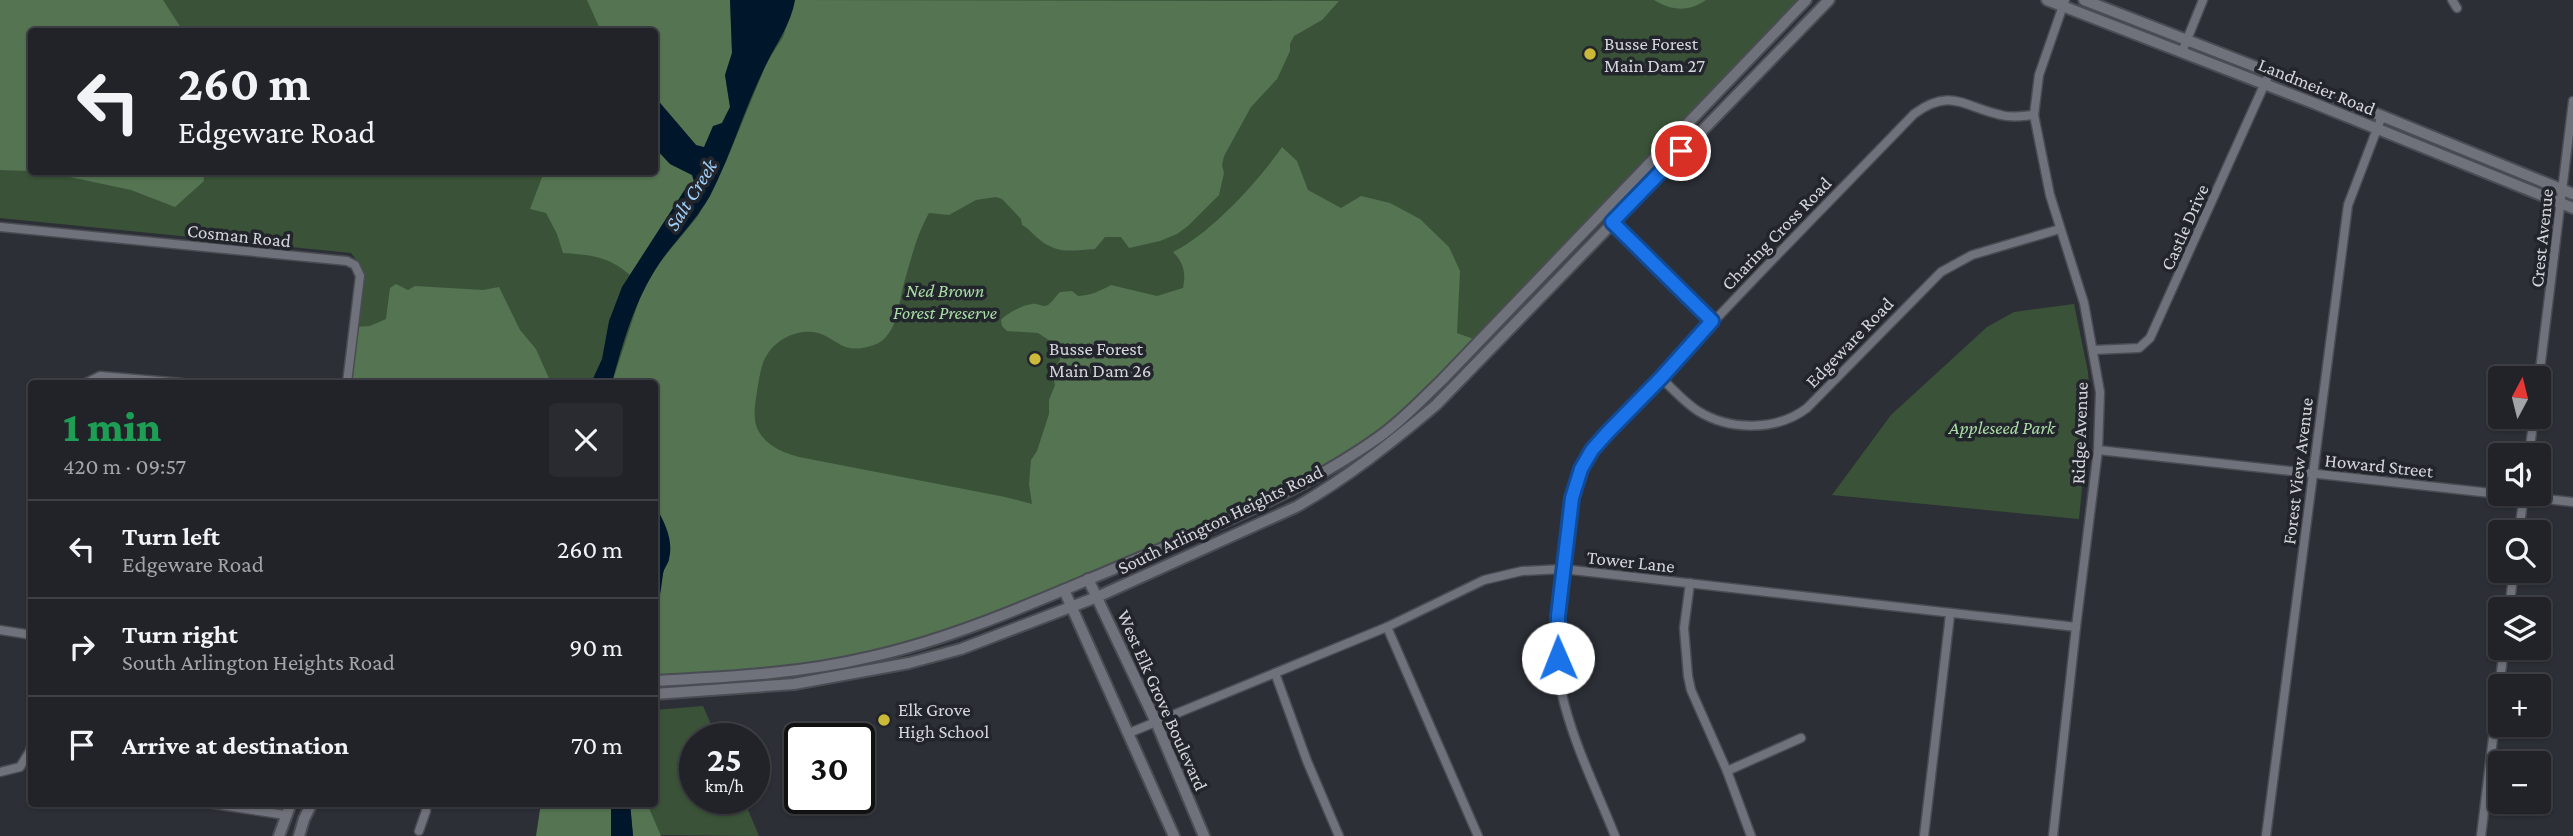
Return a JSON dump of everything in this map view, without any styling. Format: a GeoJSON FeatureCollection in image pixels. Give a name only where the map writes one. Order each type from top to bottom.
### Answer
{"type":"FeatureCollection","features":[{"type":"Feature","properties":{"kind":"main road","name":"South Arlington Heights Road"},"geometry":{"type":"LineString","coordinates":[[658,681],[791,672],[868,658],[960,630],[1189,537],[1284,492],[1356,452],[1403,417],[1465,357],[1806,0]]}},
{"type":"Feature","properties":{"kind":"main road","name":"South Arlington Heights Road"},"geometry":{"type":"LineString","coordinates":[[658,694],[794,684],[909,663],[961,649],[1097,597],[1296,506],[1326,489],[1369,460],[1436,405],[1829,0]]}},
{"type":"Feature","properties":{"kind":"main road","name":"Landmeier Road"},"geometry":{"type":"LineString","coordinates":[[2047,0],[2064,3],[2568,205]]}},
{"type":"Feature","properties":{"kind":"main road","name":"Landmeier Road"},"geometry":{"type":"LineString","coordinates":[[2084,0],[2573,194]]}},
{"type":"Feature","properties":{"kind":"main road","name":"West Elk Grove Boulevard"},"geometry":{"type":"LineString","coordinates":[[1088,579],[1156,722],[1204,836]]}},
{"type":"Feature","properties":{"kind":"main road"},"geometry":{"type":"LineString","coordinates":[[1064,590],[1174,836]]}},
{"type":"Feature","properties":{"kind":"main road"},"geometry":{"type":"LineString","coordinates":[[279,836],[289,807]]}},
{"type":"Feature","properties":{"kind":"main road"},"geometry":{"type":"LineString","coordinates":[[299,836],[310,807]]}},
{"type":"Feature","properties":{"kind":"street"},"geometry":{"type":"LineString","coordinates":[[2182,52],[2203,0]]}},
{"type":"Feature","properties":{"kind":"street","name":"Ridge Avenue"},"geometry":{"type":"LineString","coordinates":[[2053,836],[2098,450],[2100,392],[2084,303],[2060,229],[2034,115],[2039,75],[2064,3]]}},
{"type":"Feature","properties":{"kind":"street","name":"Castle Drive"},"geometry":{"type":"LineString","coordinates":[[2093,350],[2139,348],[2150,338],[2270,72]]}},
{"type":"Feature","properties":{"kind":"street","name":"Charing Cross Road"},"geometry":{"type":"LineString","coordinates":[[1615,836],[1574,736],[1561,690],[1556,641],[1572,498],[1581,469],[1592,450],[1712,321],[1914,114],[1928,104],[1954,100],[2008,117],[2034,115]]}},
{"type":"Feature","properties":{"kind":"street","name":"Crest Avenue"},"geometry":{"type":"LineString","coordinates":[[2541,366],[2568,205],[2562,189],[2573,101]]}},
{"type":"Feature","properties":{"kind":"street","name":"Forest View Avenue"},"geometry":{"type":"LineString","coordinates":[[2266,836],[2348,205],[2382,116]]}},
{"type":"Feature","properties":{"kind":"street"},"geometry":{"type":"LineString","coordinates":[[1612,222],[1712,321]]}},
{"type":"Feature","properties":{"kind":"street","name":"Cosman Road"},"geometry":{"type":"LineString","coordinates":[[0,227],[347,261],[355,265],[360,276],[347,380]]}},
{"type":"Feature","properties":{"kind":"street","name":"Edgeware Road"},"geometry":{"type":"LineString","coordinates":[[1661,378],[1689,405],[1713,418],[1760,426],[1785,422],[1807,408],[1941,272],[1972,255],[2060,229]]}},
{"type":"Feature","properties":{"kind":"street"},"geometry":{"type":"LineString","coordinates":[[92,380],[100,376],[147,380]]}},
{"type":"Feature","properties":{"kind":"street","name":"Howard Street"},"geometry":{"type":"LineString","coordinates":[[2098,450],[2488,491]]}},
{"type":"Feature","properties":{"kind":"street","name":"Howard Street"},"geometry":{"type":"LineString","coordinates":[[2551,499],[2573,502]]}},
{"type":"Feature","properties":{"kind":"street","name":"Tower Lane"},"geometry":{"type":"LineString","coordinates":[[1129,733],[1387,627],[1484,580],[1522,571],[1563,569],[1950,615],[2076,627]]}},
{"type":"Feature","properties":{"kind":"street"},"geometry":{"type":"LineString","coordinates":[[1690,583],[1684,628],[1691,690],[1727,771],[1751,836]]}},
{"type":"Feature","properties":{"kind":"street"},"geometry":{"type":"LineString","coordinates":[[1924,836],[1950,615]]}},
{"type":"Feature","properties":{"kind":"street"},"geometry":{"type":"LineString","coordinates":[[1387,627],[1478,836]]}},
{"type":"Feature","properties":{"kind":"street"},"geometry":{"type":"LineString","coordinates":[[0,630],[28,634]]}},
{"type":"Feature","properties":{"kind":"street"},"geometry":{"type":"LineString","coordinates":[[2481,836],[2503,660]]}},
{"type":"Feature","properties":{"kind":"street"},"geometry":{"type":"LineString","coordinates":[[1275,673],[1307,761],[1339,836]]}},
{"type":"Feature","properties":{"kind":"street"},"geometry":{"type":"LineString","coordinates":[[1727,771],[1801,738]]}},
{"type":"Feature","properties":{"kind":"street"},"geometry":{"type":"LineString","coordinates":[[0,772],[20,768],[28,754]]}},
{"type":"Feature","properties":{"kind":"street"},"geometry":{"type":"LineString","coordinates":[[233,807],[285,815]]}},
{"type":"Feature","properties":{"kind":"street"},"geometry":{"type":"LineString","coordinates":[[419,831],[426,807]]}},
{"type":"Feature","properties":{"kind":"green space","name":"Ned Brown Forest Preserve"},"geometry":{"type":"Polygon","coordinates":[[[0,0],[1806,0],[1479,341],[658,671],[658,380],[351,380],[362,267],[351,253],[0,218],[0,0]]]}},
{"type":"Feature","properties":{"kind":"green space"},"geometry":{"type":"Polygon","coordinates":[[[0,0],[163,0],[181,28],[28,28],[28,171],[0,170],[0,0]]]}},
{"type":"Feature","properties":{"kind":"green space"},"geometry":{"type":"Polygon","coordinates":[[[587,0],[730,0],[732,53],[725,75],[730,107],[704,148],[696,145],[658,101],[658,28],[600,28],[587,0]]]}},
{"type":"Feature","properties":{"kind":"green space"},"geometry":{"type":"Polygon","coordinates":[[[795,0],[1339,1],[1322,20],[1294,36],[1277,79],[1251,107],[1224,156],[1224,173],[1219,195],[1177,234],[1129,248],[1121,237],[1105,237],[1095,249],[1066,250],[1054,248],[1040,240],[1022,225],[1021,219],[1002,199],[996,197],[976,200],[949,215],[929,213],[915,247],[896,319],[883,340],[870,346],[852,348],[818,333],[803,332],[782,340],[767,355],[758,385],[755,421],[767,442],[788,454],[1032,504],[1029,484],[1031,460],[1037,451],[1049,414],[1049,400],[1055,385],[1052,371],[1060,360],[1061,348],[1038,333],[1007,331],[1001,320],[1024,306],[1048,305],[1060,292],[1072,291],[1078,296],[1111,285],[1157,296],[1183,288],[1183,268],[1173,252],[1202,233],[1232,206],[1282,147],[1297,161],[1308,190],[1341,208],[1361,196],[1390,203],[1420,219],[1449,247],[1460,271],[1457,333],[1479,341],[1403,417],[1331,467],[1074,586],[868,658],[658,681],[658,601],[664,569],[669,561],[665,525],[658,511],[658,380],[613,380],[642,291],[660,262],[698,216],[726,162],[767,62],[783,37],[795,0]]]}},
{"type":"Feature","properties":{"kind":"green space"},"geometry":{"type":"Polygon","coordinates":[[[1654,0],[1706,0],[1693,7],[1680,9],[1654,0]]]}},
{"type":"Feature","properties":{"kind":"green space"},"geometry":{"type":"Polygon","coordinates":[[[658,151],[670,164],[692,175],[694,181],[684,191],[630,275],[599,258],[563,253],[546,213],[530,209],[543,175],[658,175],[658,151]]]}},
{"type":"Feature","properties":{"kind":"green space"},"geometry":{"type":"Polygon","coordinates":[[[60,175],[203,175],[204,181],[175,207],[131,190],[60,175]]]}},
{"type":"Feature","properties":{"kind":"green space"},"geometry":{"type":"Polygon","coordinates":[[[396,284],[408,290],[415,286],[483,290],[499,287],[520,330],[536,349],[550,380],[347,380],[354,327],[370,326],[386,319],[390,288],[396,284]]]}},
{"type":"Feature","properties":{"kind":"green space","name":"Appleseed Park"},"geometry":{"type":"Polygon","coordinates":[[[2074,304],[2088,372],[2090,404],[2079,519],[1832,495],[1891,415],[1987,327],[2014,312],[2074,304]]]}},
{"type":"Feature","properties":{"kind":"green space"},"geometry":{"type":"Polygon","coordinates":[[[703,706],[710,723],[679,723],[679,814],[750,814],[759,836],[660,835],[649,807],[658,807],[658,710],[703,706]]]}},
{"type":"Feature","properties":{"kind":"green space"},"geometry":{"type":"Polygon","coordinates":[[[540,807],[611,807],[611,836],[536,836],[540,807]]]}},
{"type":"Feature","properties":{"kind":"green space"},"geometry":{"type":"Polygon","coordinates":[[[630,807],[649,807],[661,836],[633,836],[630,807]]]}},
{"type":"Feature","properties":{"kind":"water","name":"Salt Creek"},"geometry":{"type":"Polygon","coordinates":[[[730,0],[795,0],[787,25],[759,79],[710,196],[659,264],[643,292],[625,337],[613,380],[592,380],[602,359],[609,321],[622,287],[684,191],[694,181],[692,175],[670,164],[658,151],[658,101],[696,145],[704,147],[713,126],[722,123],[730,107],[725,75],[732,53],[730,0]]]}},
{"type":"Feature","properties":{"kind":"water"},"geometry":{"type":"Polygon","coordinates":[[[658,511],[670,545],[658,600],[658,511]]]}},
{"type":"Feature","properties":{"kind":"water"},"geometry":{"type":"Polygon","coordinates":[[[611,807],[630,807],[633,836],[611,836],[611,807]]]}},
{"type":"Feature","properties":{"kind":"place","name":"Busse Forest Main Dam 27"},"geometry":{"type":"Point","coordinates":[1590,54]}},
{"type":"Feature","properties":{"kind":"place","name":"Busse Forest Main Dam 26"},"geometry":{"type":"Point","coordinates":[1035,359]}},
{"type":"Feature","properties":{"kind":"place","name":"Elk Grove High School"},"geometry":{"type":"Point","coordinates":[884,720]}},
{"type":"Feature","properties":{"kind":"route"},"geometry":{"type":"LineString","coordinates":[[1558,658],[1558,616],[1572,498],[1581,469],[1592,450],[1712,321],[1612,222],[1681,151]]}}]}
